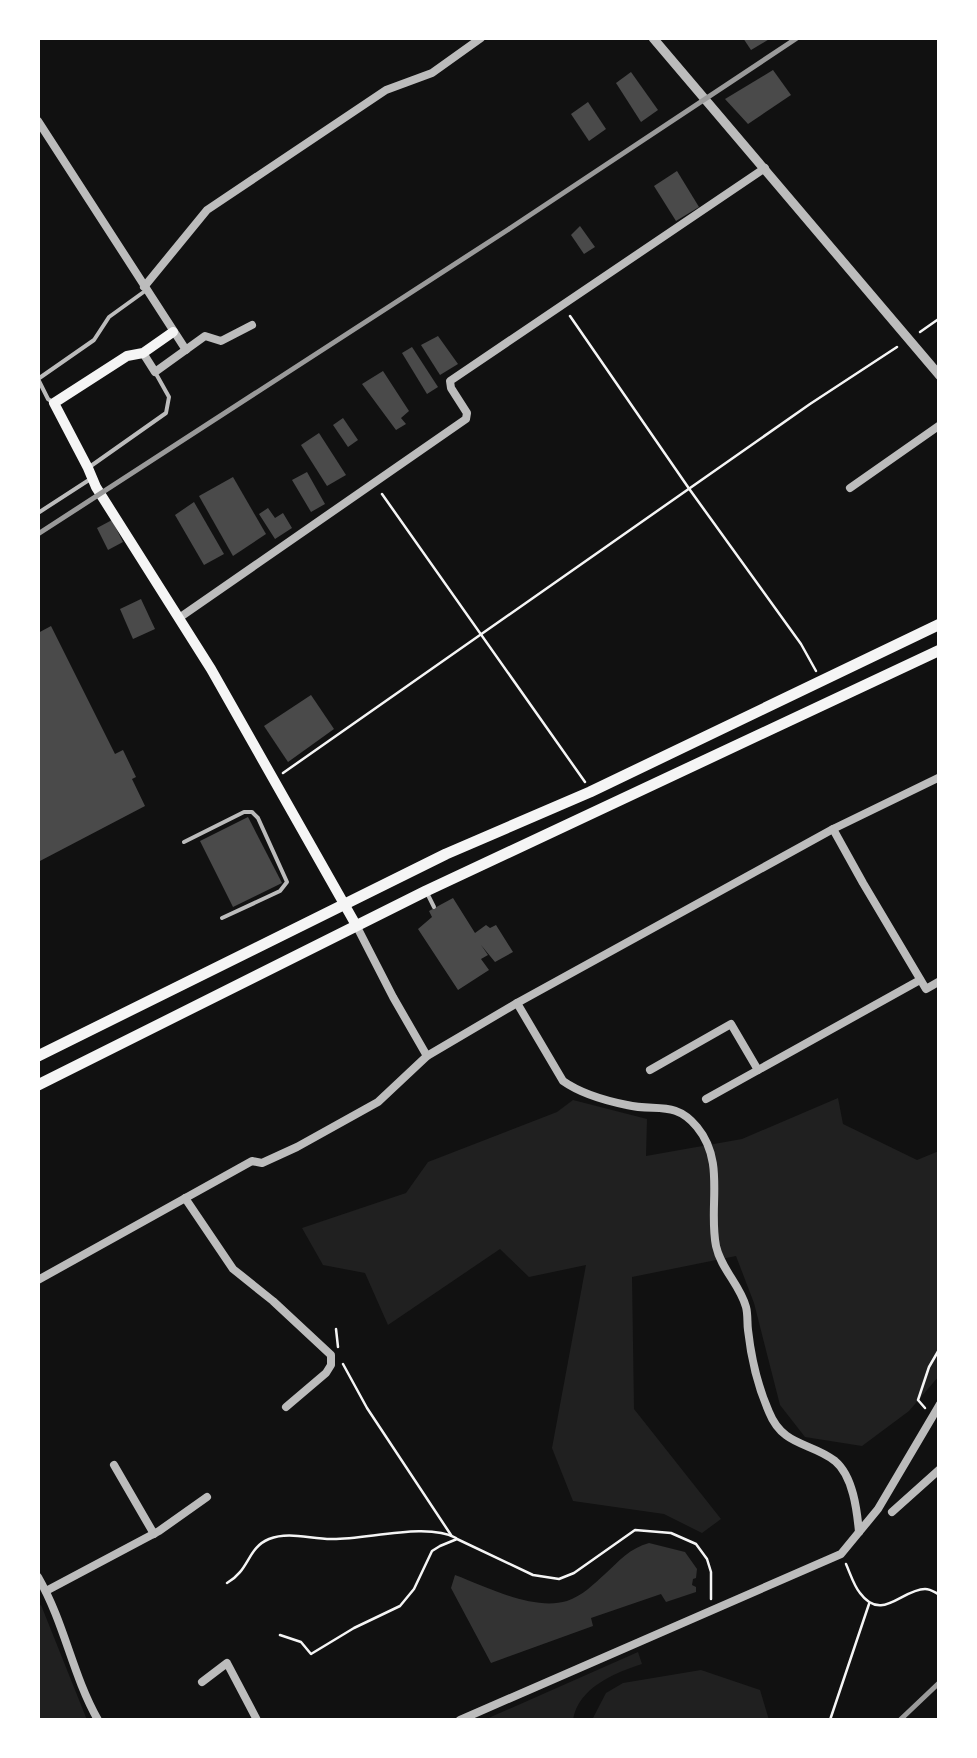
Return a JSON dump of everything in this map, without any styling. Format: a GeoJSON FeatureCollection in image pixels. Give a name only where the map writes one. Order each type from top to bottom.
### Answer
{"type":"FeatureCollection","features":[{"type":"Feature","properties":{"kind":"highway"},"geometry":{"type":"LineString","coordinates":[[38,1056],[446,854],[591,791],[940,624]]}},
{"type":"Feature","properties":{"kind":"highway"},"geometry":{"type":"LineString","coordinates":[[38,1084],[426,891],[940,650]]}},
{"type":"Feature","properties":{"kind":"main road"},"geometry":{"type":"LineString","coordinates":[[173,332],[142,354],[127,356],[54,403],[96,487],[211,669],[356,925]]}},
{"type":"Feature","properties":{"kind":"street"},"geometry":{"type":"LineString","coordinates":[[146,288],[207,210],[386,90],[432,73],[482,38]]}},
{"type":"Feature","properties":{"kind":"street"},"geometry":{"type":"LineString","coordinates":[[654,38],[940,376]]}},
{"type":"Feature","properties":{"kind":"street"},"geometry":{"type":"LineString","coordinates":[[38,121],[186,350]]}},
{"type":"Feature","properties":{"kind":"street"},"geometry":{"type":"LineString","coordinates":[[179,618],[466,419],[467,413],[450,388],[450,381],[765,168]]}},
{"type":"Feature","properties":{"kind":"street"},"geometry":{"type":"LineString","coordinates":[[142,354],[155,372],[205,336],[221,341],[252,326]]}},
{"type":"Feature","properties":{"kind":"street"},"geometry":{"type":"LineString","coordinates":[[850,488],[940,425]]}},
{"type":"Feature","properties":{"kind":"street"},"geometry":{"type":"LineString","coordinates":[[38,1280],[252,1161],[262,1163],[378,1102],[428,1056],[516,1002],[834,829],[940,777]]}},
{"type":"Feature","properties":{"kind":"street"},"geometry":{"type":"LineString","coordinates":[[834,829],[926,990],[940,980]]}},
{"type":"Feature","properties":{"kind":"street"},"geometry":{"type":"LineString","coordinates":[[356,925],[428,1056]]}},
{"type":"Feature","properties":{"kind":"street"},"geometry":{"type":"LineString","coordinates":[[706,1099],[920,980]]}},
{"type":"Feature","properties":{"kind":"street"},"geometry":{"type":"LineString","coordinates":[[516,1002],[563,1081],[628,1106],[676,1110],[686,1115],[704,1136],[716,1180],[717,1250],[746,1307],[756,1371],[770,1415],[786,1436],[837,1463],[850,1486],[858,1532]]}},
{"type":"Feature","properties":{"kind":"street"},"geometry":{"type":"LineString","coordinates":[[650,1070],[730,1024],[758,1070]]}},
{"type":"Feature","properties":{"kind":"street"},"geometry":{"type":"LineString","coordinates":[[185,1198],[232,1269],[331,1356],[332,1365],[326,1373],[286,1406]]}},
{"type":"Feature","properties":{"kind":"street"},"geometry":{"type":"LineString","coordinates":[[460,1720],[842,1554],[878,1508],[940,1404]]}},
{"type":"Feature","properties":{"kind":"street"},"geometry":{"type":"LineString","coordinates":[[114,1465],[154,1534]]}},
{"type":"Feature","properties":{"kind":"street"},"geometry":{"type":"LineString","coordinates":[[892,1512],[940,1469]]}},
{"type":"Feature","properties":{"kind":"street"},"geometry":{"type":"LineString","coordinates":[[46,1591],[154,1534],[207,1498]]}},
{"type":"Feature","properties":{"kind":"street"},"geometry":{"type":"LineString","coordinates":[[38,1577],[60,1619],[82,1689],[98,1720]]}},
{"type":"Feature","properties":{"kind":"street"},"geometry":{"type":"LineString","coordinates":[[202,1682],[227,1663],[257,1720]]}},
{"type":"Feature","properties":{"kind":"lane"},"geometry":{"type":"LineString","coordinates":[[54,403],[38,379],[94,340],[109,317],[146,288]]}},
{"type":"Feature","properties":{"kind":"lane"},"geometry":{"type":"LineString","coordinates":[[38,513],[166,413],[169,397],[155,372]]}},
{"type":"Feature","properties":{"kind":"lane"},"geometry":{"type":"LineString","coordinates":[[184,842],[244,812],[252,812],[258,818],[287,882],[280,891],[222,918]]}},
{"type":"Feature","properties":{"kind":"lane"},"geometry":{"type":"LineString","coordinates":[[426,891],[434,907]]}},
{"type":"Feature","properties":{"kind":"path"},"geometry":{"type":"LineString","coordinates":[[562,305],[801,644],[821,681]]}},
{"type":"Feature","properties":{"kind":"path"},"geometry":{"type":"LineString","coordinates":[[275,784],[283,774],[810,404],[940,318]]}},
{"type":"Feature","properties":{"kind":"path"},"geometry":{"type":"LineString","coordinates":[[374,483],[591,791]]}},
{"type":"Feature","properties":{"kind":"path"},"geometry":{"type":"LineString","coordinates":[[336,1329],[338,1345]]}},
{"type":"Feature","properties":{"kind":"path"},"geometry":{"type":"LineString","coordinates":[[932,1416],[918,1400],[928,1367],[940,1348]]}},
{"type":"Feature","properties":{"kind":"path"},"geometry":{"type":"LineString","coordinates":[[342,1362],[367,1408],[452,1536]]}},
{"type":"Feature","properties":{"kind":"path"},"geometry":{"type":"LineString","coordinates":[[227,1583],[242,1572],[252,1551],[262,1542],[286,1535],[335,1539],[400,1532],[447,1533],[533,1575],[559,1580],[634,1530],[671,1533],[696,1544],[711,1572],[710,1596],[716,1609]]}},
{"type":"Feature","properties":{"kind":"path"},"geometry":{"type":"LineString","coordinates":[[280,1634],[302,1642],[311,1654],[400,1606],[414,1588],[432,1551],[457,1539]]}},
{"type":"Feature","properties":{"kind":"path"},"geometry":{"type":"LineString","coordinates":[[842,1554],[858,1592],[870,1602],[892,1603],[927,1589],[940,1594]]}},
{"type":"Feature","properties":{"kind":"path"},"geometry":{"type":"LineString","coordinates":[[830,1720],[870,1602]]}},
{"type":"Feature","properties":{"kind":"shaded area"},"geometry":{"type":"Polygon","coordinates":[[[838,1098],[843,1124],[917,1160],[939,1151],[939,1376],[909,1411],[862,1446],[805,1437],[780,1405],[754,1303],[736,1256],[632,1277],[634,1409],[721,1519],[702,1533],[664,1514],[573,1501],[552,1448],[586,1265],[529,1277],[500,1249],[388,1325],[365,1273],[323,1265],[302,1228],[406,1193],[428,1162],[557,1112],[573,1100],[647,1119],[646,1156],[742,1139],[838,1098]]]}},
{"type":"Feature","properties":{"kind":"shaded area"},"geometry":{"type":"Polygon","coordinates":[[[649,1543],[685,1552],[697,1569],[692,1585],[696,1592],[666,1602],[661,1594],[591,1618],[593,1626],[491,1663],[451,1588],[455,1575],[525,1600],[567,1601],[588,1589],[630,1552],[649,1543]]]}},
{"type":"Feature","properties":{"kind":"shaded area"},"geometry":{"type":"Polygon","coordinates":[[[41,1605],[87,1720],[38,1720],[41,1605]]]}},
{"type":"Feature","properties":{"kind":"shaded area"},"geometry":{"type":"Polygon","coordinates":[[[638,1652],[642,1664],[609,1677],[590,1691],[573,1720],[484,1720],[638,1652]]]}},
{"type":"Feature","properties":{"kind":"shaded area"},"geometry":{"type":"Polygon","coordinates":[[[701,1670],[760,1690],[769,1720],[592,1720],[606,1693],[623,1683],[701,1670]]]}},
{"type":"Feature","properties":{"kind":"building"},"geometry":{"type":"Polygon","coordinates":[[[743,38],[771,38],[751,50],[743,38]]]}},
{"type":"Feature","properties":{"kind":"building"},"geometry":{"type":"Polygon","coordinates":[[[773,70],[791,95],[748,124],[725,99],[773,70]]]}},
{"type":"Feature","properties":{"kind":"building"},"geometry":{"type":"Polygon","coordinates":[[[631,72],[658,110],[641,122],[616,83],[631,72]]]}},
{"type":"Feature","properties":{"kind":"building"},"geometry":{"type":"Polygon","coordinates":[[[588,102],[606,129],[589,141],[571,114],[588,102]]]}},
{"type":"Feature","properties":{"kind":"building"},"geometry":{"type":"Polygon","coordinates":[[[677,171],[699,207],[676,221],[654,186],[677,171]]]}},
{"type":"Feature","properties":{"kind":"building"},"geometry":{"type":"Polygon","coordinates":[[[580,226],[595,247],[584,254],[571,235],[580,226]]]}},
{"type":"Feature","properties":{"kind":"building"},"geometry":{"type":"Polygon","coordinates":[[[438,336],[458,364],[440,375],[421,345],[438,336]]]}},
{"type":"Feature","properties":{"kind":"building"},"geometry":{"type":"Polygon","coordinates":[[[412,347],[438,387],[427,394],[402,353],[412,347]]]}},
{"type":"Feature","properties":{"kind":"building"},"geometry":{"type":"Polygon","coordinates":[[[383,371],[409,411],[401,418],[406,424],[396,430],[362,384],[383,371]]]}},
{"type":"Feature","properties":{"kind":"building"},"geometry":{"type":"Polygon","coordinates":[[[343,418],[358,440],[348,447],[333,425],[343,418]]]}},
{"type":"Feature","properties":{"kind":"building"},"geometry":{"type":"Polygon","coordinates":[[[319,433],[346,475],[327,486],[301,445],[319,433]]]}},
{"type":"Feature","properties":{"kind":"building"},"geometry":{"type":"Polygon","coordinates":[[[307,472],[325,504],[311,512],[292,480],[307,472]]]}},
{"type":"Feature","properties":{"kind":"building"},"geometry":{"type":"Polygon","coordinates":[[[233,477],[266,534],[233,556],[199,496],[233,477]]]}},
{"type":"Feature","properties":{"kind":"building"},"geometry":{"type":"Polygon","coordinates":[[[194,502],[224,554],[204,565],[175,515],[194,502]]]}},
{"type":"Feature","properties":{"kind":"building"},"geometry":{"type":"Polygon","coordinates":[[[268,508],[275,518],[283,513],[292,528],[275,539],[259,514],[268,508]]]}},
{"type":"Feature","properties":{"kind":"building"},"geometry":{"type":"Polygon","coordinates":[[[112,520],[123,542],[108,550],[97,528],[112,520]]]}},
{"type":"Feature","properties":{"kind":"building"},"geometry":{"type":"Polygon","coordinates":[[[141,599],[155,629],[133,639],[120,609],[141,599]]]}},
{"type":"Feature","properties":{"kind":"building"},"geometry":{"type":"Polygon","coordinates":[[[51,626],[115,754],[123,750],[145,806],[38,862],[38,633],[51,626]]]}},
{"type":"Feature","properties":{"kind":"building"},"geometry":{"type":"Polygon","coordinates":[[[311,695],[334,729],[288,762],[264,726],[311,695]]]}},
{"type":"Feature","properties":{"kind":"building"},"geometry":{"type":"Polygon","coordinates":[[[248,817],[282,883],[233,907],[200,841],[248,817]]]}},
{"type":"Feature","properties":{"kind":"building"},"geometry":{"type":"Polygon","coordinates":[[[453,898],[475,933],[486,925],[496,925],[513,952],[495,962],[481,945],[488,955],[481,959],[489,970],[458,990],[418,929],[432,917],[429,911],[453,898]]]}},
{"type":"Feature","properties":{"kind":"railway"},"geometry":{"type":"LineString","coordinates":[[38,534],[797,38]]}},
{"type":"Feature","properties":{"kind":"railway"},"geometry":{"type":"LineString","coordinates":[[900,1720],[940,1682]]}}]}
